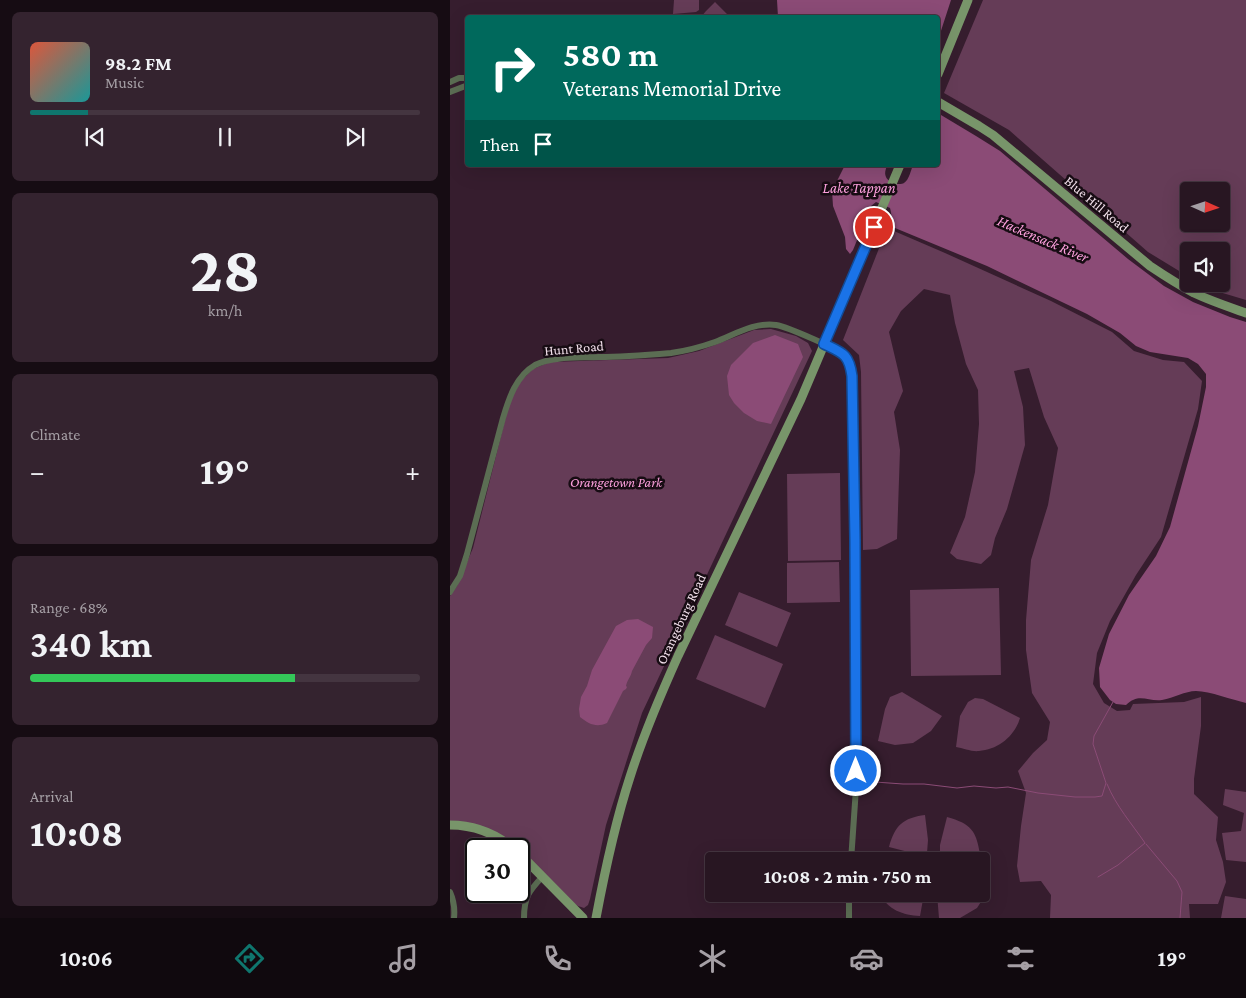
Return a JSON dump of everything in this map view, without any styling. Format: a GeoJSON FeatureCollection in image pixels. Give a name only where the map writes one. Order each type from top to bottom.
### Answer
{"type":"FeatureCollection","features":[{"type":"Feature","properties":{"kind":"main road"},"geometry":{"type":"LineString","coordinates":[[940,69],[968,0]]}},
{"type":"Feature","properties":{"kind":"main road","name":"Blue Hill Road"},"geometry":{"type":"LineString","coordinates":[[940,103],[980,126],[1006,145],[1150,266],[1173,282],[1194,293],[1246,313]]}},
{"type":"Feature","properties":{"kind":"main road","name":"Orangeburg Road"},"geometry":{"type":"LineString","coordinates":[[596,918],[609,851],[619,814],[630,776],[659,698],[801,399],[899,167]]}},
{"type":"Feature","properties":{"kind":"main road"},"geometry":{"type":"LineString","coordinates":[[450,825],[475,828],[500,838]]}},
{"type":"Feature","properties":{"kind":"main road"},"geometry":{"type":"LineString","coordinates":[[530,864],[583,918]]}},
{"type":"Feature","properties":{"kind":"street"},"geometry":{"type":"LineString","coordinates":[[450,82],[459,78],[465,78]]}},
{"type":"Feature","properties":{"kind":"street"},"geometry":{"type":"LineString","coordinates":[[450,92],[465,87]]}},
{"type":"Feature","properties":{"kind":"street","name":"Hunt Road"},"geometry":{"type":"LineString","coordinates":[[450,592],[460,576],[468,554],[509,398],[516,384],[536,364],[562,359],[672,353],[706,345],[750,328],[766,324],[785,328],[837,350],[848,358],[852,376],[856,788],[852,852]]}},
{"type":"Feature","properties":{"kind":"street"},"geometry":{"type":"LineString","coordinates":[[524,918],[524,907],[529,891],[543,876]]}},
{"type":"Feature","properties":{"kind":"street"},"geometry":{"type":"LineString","coordinates":[[450,892],[453,898],[454,918]]}},
{"type":"Feature","properties":{"kind":"street"},"geometry":{"type":"LineString","coordinates":[[849,902],[849,918]]}},
{"type":"Feature","properties":{"kind":"green space"},"geometry":{"type":"Polygon","coordinates":[[[674,0],[699,0],[699,10],[696,12],[673,14],[674,0]]]}},
{"type":"Feature","properties":{"kind":"green space"},"geometry":{"type":"Polygon","coordinates":[[[983,0],[1246,0],[1246,300],[1219,292],[1230,292],[1230,242],[1180,242],[1180,272],[1148,252],[1009,130],[944,93],[983,0]]]}},
{"type":"Feature","properties":{"kind":"green space"},"geometry":{"type":"Polygon","coordinates":[[[715,2],[728,15],[703,15],[715,2]]]}},
{"type":"Feature","properties":{"kind":"green space"},"geometry":{"type":"Polygon","coordinates":[[[887,228],[1051,301],[1112,332],[1134,351],[1163,360],[1184,362],[1202,381],[1198,409],[1161,537],[1136,575],[1110,621],[1097,653],[1093,684],[1104,703],[1117,711],[1130,710],[1133,704],[1184,702],[1201,697],[1201,726],[1194,779],[1194,794],[1218,817],[1216,840],[1223,862],[1226,882],[1218,904],[1189,904],[1190,918],[1050,918],[1051,895],[1041,881],[1020,882],[1017,866],[1026,793],[1018,771],[1047,740],[1050,722],[1032,693],[1026,650],[1026,620],[1031,560],[1048,505],[1058,448],[1044,417],[1029,368],[1014,371],[1023,407],[1025,445],[1007,509],[995,538],[991,555],[981,564],[957,559],[950,553],[965,517],[975,472],[979,424],[978,390],[966,364],[950,295],[924,289],[901,311],[889,332],[903,391],[894,412],[900,450],[897,539],[877,549],[863,550],[861,372],[859,355],[843,340],[887,228]]]}},
{"type":"Feature","properties":{"kind":"green space","name":"Orangetown Park"},"geometry":{"type":"Polygon","coordinates":[[[771,329],[796,336],[808,343],[812,351],[642,713],[606,825],[590,899],[588,905],[584,908],[572,902],[530,859],[530,838],[505,838],[450,822],[450,596],[457,586],[473,548],[510,400],[521,381],[533,369],[550,362],[668,358],[699,351],[754,330],[771,329]]]}},
{"type":"Feature","properties":{"kind":"green space"},"geometry":{"type":"Polygon","coordinates":[[[840,473],[841,560],[788,561],[787,474],[840,473]]]}},
{"type":"Feature","properties":{"kind":"green space"},"geometry":{"type":"Polygon","coordinates":[[[839,562],[840,602],[787,603],[787,563],[839,562]]]}},
{"type":"Feature","properties":{"kind":"green space"},"geometry":{"type":"Polygon","coordinates":[[[999,588],[1001,675],[911,676],[910,590],[999,588]]]}},
{"type":"Feature","properties":{"kind":"green space"},"geometry":{"type":"Polygon","coordinates":[[[739,592],[791,613],[777,647],[725,625],[739,592]]]}},
{"type":"Feature","properties":{"kind":"green space"},"geometry":{"type":"Polygon","coordinates":[[[715,635],[783,664],[765,708],[696,679],[715,635]]]}},
{"type":"Feature","properties":{"kind":"green space"},"geometry":{"type":"Polygon","coordinates":[[[902,692],[942,716],[931,731],[913,743],[895,745],[878,741],[885,709],[890,697],[902,692]]]}},
{"type":"Feature","properties":{"kind":"green space"},"geometry":{"type":"Polygon","coordinates":[[[975,698],[983,699],[1020,718],[1018,725],[1005,741],[993,748],[979,751],[956,747],[960,716],[968,702],[975,698]]]}},
{"type":"Feature","properties":{"kind":"green space"},"geometry":{"type":"Polygon","coordinates":[[[1225,789],[1246,792],[1246,862],[1226,860],[1222,833],[1241,831],[1244,813],[1223,805],[1225,789]]]}},
{"type":"Feature","properties":{"kind":"green space"},"geometry":{"type":"Polygon","coordinates":[[[925,815],[928,840],[927,852],[908,852],[889,847],[897,828],[911,818],[925,815]]]}},
{"type":"Feature","properties":{"kind":"green space"},"geometry":{"type":"Polygon","coordinates":[[[947,817],[962,822],[971,829],[977,839],[980,852],[940,852],[947,817]]]}},
{"type":"Feature","properties":{"kind":"green space"},"geometry":{"type":"Polygon","coordinates":[[[1225,896],[1246,899],[1246,918],[1221,918],[1225,896]]]}},
{"type":"Feature","properties":{"kind":"green space"},"geometry":{"type":"Polygon","coordinates":[[[885,902],[923,902],[920,916],[897,911],[885,902]]]}},
{"type":"Feature","properties":{"kind":"green space"},"geometry":{"type":"Polygon","coordinates":[[[938,902],[981,902],[977,908],[960,918],[939,918],[938,902]]]}},
{"type":"Feature","properties":{"kind":"water"},"geometry":{"type":"Polygon","coordinates":[[[777,0],[951,0],[940,34],[940,15],[778,15],[777,0]]]}},
{"type":"Feature","properties":{"kind":"water"},"geometry":{"type":"Polygon","coordinates":[[[940,115],[1000,151],[1128,259],[1164,286],[1193,302],[1246,322],[1246,703],[1196,691],[1162,700],[1139,698],[1126,705],[1116,704],[1110,700],[1100,687],[1099,668],[1109,634],[1129,595],[1156,556],[1170,527],[1198,426],[1206,387],[1206,374],[1198,364],[1188,358],[1150,352],[1136,346],[1120,333],[1087,314],[987,266],[895,228],[890,208],[876,202],[871,206],[853,250],[850,254],[846,249],[845,237],[833,206],[832,191],[844,167],[886,167],[885,174],[887,179],[897,184],[902,184],[906,182],[912,167],[940,167],[940,115]]]}},
{"type":"Feature","properties":{"kind":"water"},"geometry":{"type":"Polygon","coordinates":[[[775,335],[798,344],[803,357],[771,424],[757,421],[744,413],[734,403],[729,395],[727,376],[731,365],[753,343],[775,335]]]}},
{"type":"Feature","properties":{"kind":"water"},"geometry":{"type":"Polygon","coordinates":[[[638,619],[653,627],[652,638],[646,645],[632,671],[627,687],[623,691],[607,723],[596,725],[590,723],[580,717],[579,709],[581,697],[592,670],[616,626],[627,620],[638,619]]]}},
{"type":"Feature","properties":{"kind":"waterway"},"geometry":{"type":"LineString","coordinates":[[861,781],[924,784],[957,788],[974,786],[1008,787],[1038,793],[1075,797],[1102,796],[1106,783],[1093,744],[1094,736],[1113,702]]}},
{"type":"Feature","properties":{"kind":"waterway"},"geometry":{"type":"LineString","coordinates":[[1098,877],[1118,865],[1145,843],[1120,807],[1107,784]]}},
{"type":"Feature","properties":{"kind":"waterway"},"geometry":{"type":"LineString","coordinates":[[1146,844],[1177,881],[1182,892],[1180,918]]}},
{"type":"Feature","properties":{"kind":"route"},"geometry":{"type":"LineString","coordinates":[[856,771],[852,376],[848,358],[824,344],[874,227]]}},
{"type":"Feature","properties":{"kind":"water label","name":"Lake Tappan"},"geometry":{"type":"Point","coordinates":[859,188]}},
{"type":"Feature","properties":{"kind":"water label","name":"Hackensack River"},"geometry":{"type":"Point","coordinates":[1043,239]}}]}
